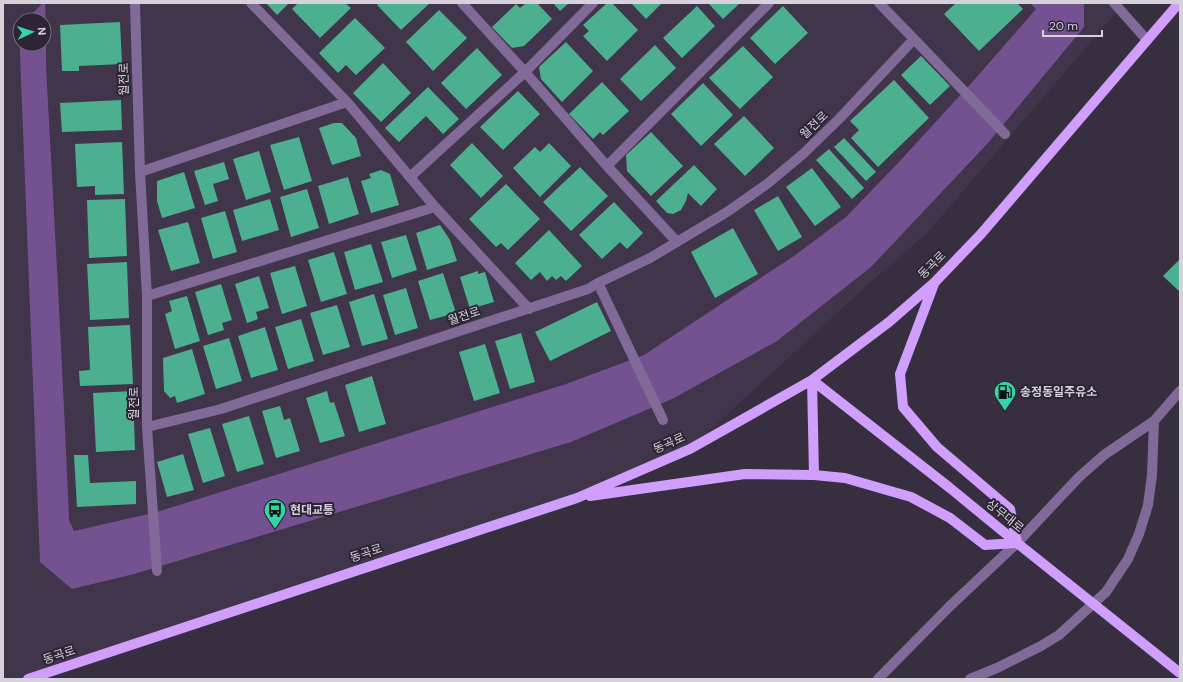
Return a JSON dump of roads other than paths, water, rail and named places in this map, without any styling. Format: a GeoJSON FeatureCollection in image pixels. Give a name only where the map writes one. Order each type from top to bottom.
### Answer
{"type":"FeatureCollection","features":[{"type":"Feature","properties":{"kind":"main road","name":"동곡로"},"geometry":{"type":"LineString","coordinates":[[28,679],[577,498],[690,449],[812,380],[889,322],[935,282],[981,234],[1179,3]]}},
{"type":"Feature","properties":{"kind":"main road"},"geometry":{"type":"LineString","coordinates":[[577,498],[745,474],[814,475],[845,478],[911,497],[950,518],[985,544],[1017,543],[1010,509],[937,446],[903,407],[900,374],[935,282]]}},
{"type":"Feature","properties":{"kind":"main road"},"geometry":{"type":"LineString","coordinates":[[812,380],[814,475]]}},
{"type":"Feature","properties":{"kind":"main road","name":"상무대로"},"geometry":{"type":"LineString","coordinates":[[812,380],[950,488],[1180,673]]}},
{"type":"Feature","properties":{"kind":"street","name":"월전로"},"geometry":{"type":"LineString","coordinates":[[135,3],[140,172],[147,296],[147,427],[221,409],[529,309],[588,289],[650,258],[727,212],[767,184],[803,154],[840,118],[914,39]]}},
{"type":"Feature","properties":{"kind":"street"},"geometry":{"type":"LineString","coordinates":[[251,3],[347,102],[435,207],[529,309]]}},
{"type":"Feature","properties":{"kind":"street"},"geometry":{"type":"LineString","coordinates":[[462,3],[525,72],[607,166],[677,242]]}},
{"type":"Feature","properties":{"kind":"street"},"geometry":{"type":"LineString","coordinates":[[410,176],[525,72],[592,3]]}},
{"type":"Feature","properties":{"kind":"street"},"geometry":{"type":"LineString","coordinates":[[607,166],[769,3]]}},
{"type":"Feature","properties":{"kind":"street"},"geometry":{"type":"LineString","coordinates":[[879,3],[1005,134]]}},
{"type":"Feature","properties":{"kind":"street"},"geometry":{"type":"LineString","coordinates":[[1114,3],[1147,40]]}},
{"type":"Feature","properties":{"kind":"street"},"geometry":{"type":"LineString","coordinates":[[140,172],[347,102]]}},
{"type":"Feature","properties":{"kind":"street"},"geometry":{"type":"LineString","coordinates":[[147,296],[435,207]]}},
{"type":"Feature","properties":{"kind":"street"},"geometry":{"type":"LineString","coordinates":[[598,283],[663,420]]}},
{"type":"Feature","properties":{"kind":"street"},"geometry":{"type":"LineString","coordinates":[[878,679],[949,607],[1017,543],[1079,476],[1104,455],[1154,421],[1180,391]]}},
{"type":"Feature","properties":{"kind":"street"},"geometry":{"type":"LineString","coordinates":[[970,679],[997,668],[1042,646],[1059,635],[1106,592],[1128,560],[1139,534],[1148,505],[1152,475],[1154,421]]}},
{"type":"Feature","properties":{"kind":"street"},"geometry":{"type":"LineString","coordinates":[[147,427],[158,571]]}},
{"type":"Feature","properties":{"kind":"place","name":"송정동일주유소"},"geometry":{"type":"Point","coordinates":[1005,412]}},
{"type":"Feature","properties":{"kind":"place","name":"현대교통"},"geometry":{"type":"Point","coordinates":[275,530]}}]}
